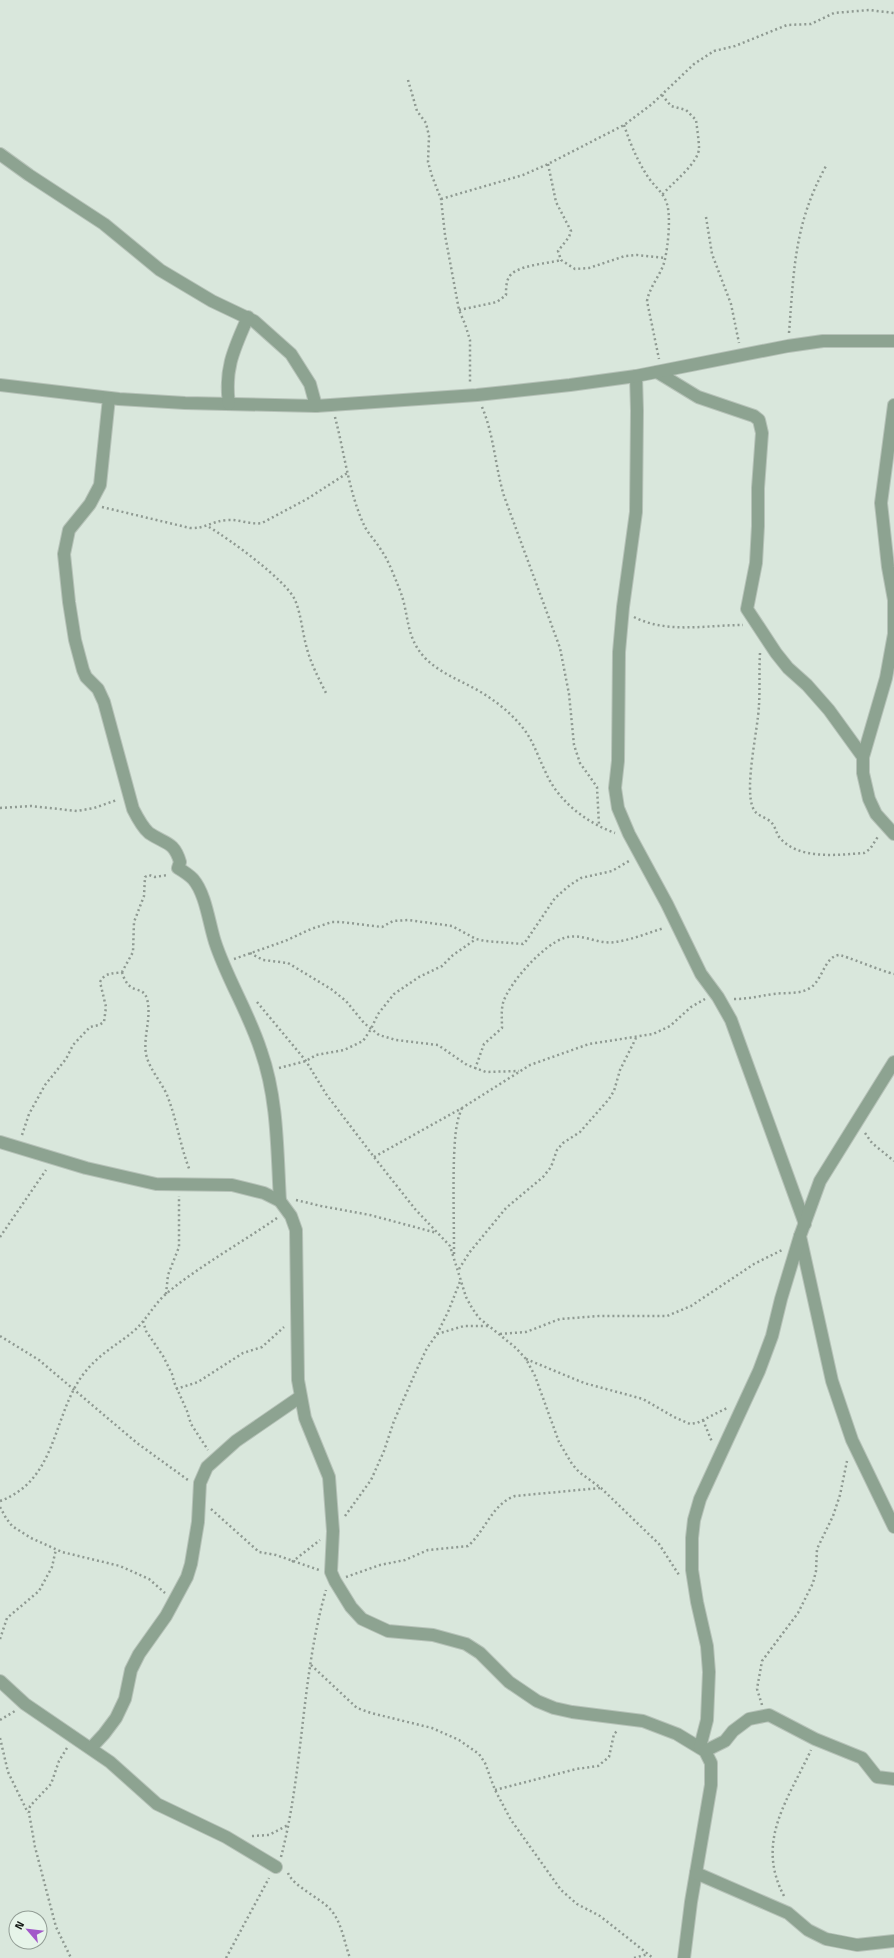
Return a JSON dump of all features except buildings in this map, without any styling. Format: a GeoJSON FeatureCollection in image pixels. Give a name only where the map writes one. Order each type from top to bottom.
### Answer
{"type":"FeatureCollection","features":[{"type":"Feature","properties":{"kind":"street"},"geometry":{"type":"LineString","coordinates":[[0,154],[33,178],[104,224],[160,270],[212,301],[248,317],[291,354],[310,384],[316,406]]}},
{"type":"Feature","properties":{"kind":"street"},"geometry":{"type":"LineString","coordinates":[[229,404],[227,377],[233,353],[248,317]]}},
{"type":"Feature","properties":{"kind":"street"},"geometry":{"type":"LineString","coordinates":[[0,385],[109,398],[185,404],[316,406],[474,396],[636,376],[788,346],[823,342],[894,341]]}},
{"type":"Feature","properties":{"kind":"street"},"geometry":{"type":"LineString","coordinates":[[659,372],[698,397],[754,416],[761,426],[756,563],[747,609],[788,668],[807,685],[829,710],[863,757]]}},
{"type":"Feature","properties":{"kind":"street"},"geometry":{"type":"LineString","coordinates":[[636,376],[636,512],[623,608],[618,687],[618,761],[615,788],[618,808],[632,839],[701,974],[717,995],[731,1020],[805,1224]]}},
{"type":"Feature","properties":{"kind":"street"},"geometry":{"type":"LineString","coordinates":[[109,398],[100,485],[90,504],[74,522],[66,541],[64,554],[75,640],[86,677],[98,689],[104,702],[129,796],[140,822],[149,832],[174,846],[180,862],[178,868],[193,880],[200,894],[215,942],[261,1050],[268,1075],[275,1115],[282,1202],[296,1230],[297,1246],[295,1290],[298,1315],[298,1380],[300,1397],[305,1418],[329,1477],[333,1531],[332,1576],[351,1607],[362,1619],[373,1625],[388,1631],[433,1635],[466,1644],[480,1653],[520,1690],[536,1701],[554,1708],[629,1719],[658,1726],[677,1734],[703,1749],[711,1763],[710,1785],[684,1958]]}},
{"type":"Feature","properties":{"kind":"street"},"geometry":{"type":"LineString","coordinates":[[890,830],[876,814],[869,799],[862,773],[863,757],[886,678],[894,634],[894,600],[888,567],[881,503],[894,405]]}},
{"type":"Feature","properties":{"kind":"street"},"geometry":{"type":"LineString","coordinates":[[703,1749],[707,1720],[707,1646],[696,1602],[692,1570],[692,1538],[694,1520],[706,1487],[745,1402],[772,1336],[780,1299],[800,1236],[820,1181],[894,1062]]}},
{"type":"Feature","properties":{"kind":"street"},"geometry":{"type":"LineString","coordinates":[[0,1142],[86,1168],[149,1183],[232,1185],[264,1194],[282,1202]]}},
{"type":"Feature","properties":{"kind":"street"},"geometry":{"type":"LineString","coordinates":[[800,1236],[832,1381],[852,1440],[894,1527]]}},
{"type":"Feature","properties":{"kind":"street"},"geometry":{"type":"LineString","coordinates":[[91,1748],[116,1718],[125,1699],[131,1670],[139,1654],[176,1599],[191,1564],[198,1522],[199,1494],[202,1475],[209,1464],[242,1437],[300,1397]]}},
{"type":"Feature","properties":{"kind":"street"},"geometry":{"type":"LineString","coordinates":[[0,1680],[25,1704],[73,1738],[91,1748],[119,1769],[157,1804],[282,1865]]}},
{"type":"Feature","properties":{"kind":"street"},"geometry":{"type":"LineString","coordinates":[[703,1749],[725,1741],[733,1731],[745,1721],[769,1715],[815,1739],[862,1758],[877,1776],[894,1779]]}},
{"type":"Feature","properties":{"kind":"street"},"geometry":{"type":"LineString","coordinates":[[696,1873],[788,1913],[808,1930],[826,1939],[857,1945],[894,1941]]}},
{"type":"Feature","properties":{"kind":"path"},"geometry":{"type":"LineString","coordinates":[[441,199],[523,175],[548,164],[624,124],[662,95],[694,64],[707,54],[735,46],[787,25],[811,24],[834,13],[869,10],[894,13]]}},
{"type":"Feature","properties":{"kind":"path"},"geometry":{"type":"LineString","coordinates":[[408,80],[417,110],[426,123],[429,136],[428,162],[441,199],[445,235],[459,310],[470,340],[474,396],[490,432],[497,472],[504,496],[560,648],[569,694],[574,745],[580,763],[597,787],[599,825]]}},
{"type":"Feature","properties":{"kind":"path"},"geometry":{"type":"LineString","coordinates":[[662,95],[671,106],[686,110],[696,120],[699,148],[695,160],[662,195]]}},
{"type":"Feature","properties":{"kind":"path"},"geometry":{"type":"LineString","coordinates":[[624,124],[639,162],[668,205],[668,228],[665,258],[662,268],[649,292],[647,300],[659,372]]}},
{"type":"Feature","properties":{"kind":"path"},"geometry":{"type":"LineString","coordinates":[[548,164],[556,202],[571,231],[569,237],[558,251],[561,260],[575,269],[590,268],[625,256],[637,255],[665,258]]}},
{"type":"Feature","properties":{"kind":"path"},"geometry":{"type":"LineString","coordinates":[[788,346],[797,242],[807,205],[826,166]]}},
{"type":"Feature","properties":{"kind":"path"},"geometry":{"type":"LineString","coordinates":[[706,217],[712,254],[731,304],[740,356]]}},
{"type":"Feature","properties":{"kind":"path"},"geometry":{"type":"LineString","coordinates":[[459,310],[497,302],[506,295],[508,279],[513,272],[524,267],[547,264],[561,260]]}},
{"type":"Feature","properties":{"kind":"path"},"geometry":{"type":"LineString","coordinates":[[332,405],[358,511],[365,527],[382,550],[404,600],[409,630],[416,647],[438,669],[499,704],[517,721],[530,736],[553,787],[563,800],[586,818],[632,839]]}},
{"type":"Feature","properties":{"kind":"path"},"geometry":{"type":"LineString","coordinates":[[90,504],[190,528],[200,529],[219,521],[229,520],[255,524],[262,523],[308,499],[349,472]]}},
{"type":"Feature","properties":{"kind":"path"},"geometry":{"type":"LineString","coordinates":[[208,526],[253,558],[287,588],[294,600],[300,616],[311,662],[326,693]]}},
{"type":"Feature","properties":{"kind":"path"},"geometry":{"type":"LineString","coordinates":[[623,608],[635,617],[656,625],[677,627],[757,625]]}},
{"type":"Feature","properties":{"kind":"path"},"geometry":{"type":"LineString","coordinates":[[765,636],[760,654],[759,705],[751,775],[750,800],[753,810],[762,818],[771,821],[775,827],[778,837],[786,844],[802,852],[864,853],[890,830]]}},
{"type":"Feature","properties":{"kind":"path"},"geometry":{"type":"LineString","coordinates":[[0,808],[31,806],[77,811],[94,808],[129,796]]}},
{"type":"Feature","properties":{"kind":"path"},"geometry":{"type":"LineString","coordinates":[[230,961],[336,922],[382,927],[393,921],[408,920],[452,926],[476,939],[523,944],[555,898],[580,878],[612,871],[628,862],[643,860]]}},
{"type":"Feature","properties":{"kind":"path"},"geometry":{"type":"LineString","coordinates":[[178,868],[168,875],[155,877],[149,875],[145,877],[144,896],[134,922],[133,952],[122,972],[127,985],[130,988],[140,990],[147,998],[148,1016],[145,1049],[146,1056],[170,1103],[177,1124],[181,1148],[195,1184]]}},
{"type":"Feature","properties":{"kind":"path"},"geometry":{"type":"LineString","coordinates":[[475,1069],[484,1044],[502,1028],[501,1011],[507,994],[522,973],[551,944],[564,937],[575,936],[614,942],[677,925]]}},
{"type":"Feature","properties":{"kind":"path"},"geometry":{"type":"LineString","coordinates":[[268,1075],[281,1067],[306,1061],[316,1055],[338,1052],[363,1041],[371,1030],[378,1014],[394,994],[427,973],[442,966],[453,955],[476,939]]}},
{"type":"Feature","properties":{"kind":"path"},"geometry":{"type":"LineString","coordinates":[[250,953],[263,960],[288,963],[331,989],[346,1001],[371,1030],[380,1035],[396,1040],[438,1045],[475,1069],[493,1073],[509,1070],[520,1071]]}},
{"type":"Feature","properties":{"kind":"path"},"geometry":{"type":"LineString","coordinates":[[374,1157],[462,1108],[520,1071],[589,1044],[636,1038],[653,1034],[670,1026],[691,1007],[717,995],[754,999],[772,994],[802,992],[810,988],[818,981],[830,958],[842,955],[869,967],[894,974]]}},
{"type":"Feature","properties":{"kind":"path"},"geometry":{"type":"LineString","coordinates":[[18,1147],[29,1114],[45,1085],[83,1034],[90,1027],[104,1022],[106,1007],[100,982],[108,973],[122,972]]}},
{"type":"Feature","properties":{"kind":"path"},"geometry":{"type":"LineString","coordinates":[[254,999],[306,1061],[337,1110],[415,1209],[450,1246],[459,1269],[466,1297],[472,1308],[488,1326],[516,1348],[526,1359],[535,1376],[559,1442],[565,1454],[579,1472],[601,1488],[660,1544],[681,1579]]}},
{"type":"Feature","properties":{"kind":"path"},"geometry":{"type":"LineString","coordinates":[[459,1269],[468,1253],[506,1208],[543,1177],[551,1167],[556,1150],[563,1143],[580,1132],[609,1099],[614,1091],[620,1070],[636,1038]]}},
{"type":"Feature","properties":{"kind":"path"},"geometry":{"type":"LineString","coordinates":[[454,1257],[453,1184],[457,1119],[462,1108]]}},
{"type":"Feature","properties":{"kind":"path"},"geometry":{"type":"LineString","coordinates":[[857,1122],[872,1143],[894,1161]]}},
{"type":"Feature","properties":{"kind":"path"},"geometry":{"type":"LineString","coordinates":[[0,1236],[32,1192],[53,1157]]}},
{"type":"Feature","properties":{"kind":"path"},"geometry":{"type":"LineString","coordinates":[[166,1294],[168,1275],[179,1247],[180,1234],[178,1203],[181,1184]]}},
{"type":"Feature","properties":{"kind":"path"},"geometry":{"type":"LineString","coordinates":[[0,1500],[15,1494],[27,1486],[36,1475],[50,1450],[73,1389],[101,1354],[135,1329],[166,1294],[282,1202],[321,1206],[370,1215],[438,1233]]}},
{"type":"Feature","properties":{"kind":"path"},"geometry":{"type":"LineString","coordinates":[[499,1334],[526,1332],[560,1319],[599,1316],[667,1316],[691,1306],[766,1257],[782,1251],[797,1248]]}},
{"type":"Feature","properties":{"kind":"path"},"geometry":{"type":"LineString","coordinates":[[292,1562],[333,1531],[371,1480],[384,1451],[394,1421],[410,1383],[427,1348],[437,1334],[448,1312],[462,1279]]}},
{"type":"Feature","properties":{"kind":"path"},"geometry":{"type":"LineString","coordinates":[[176,1389],[198,1382],[243,1353],[262,1347],[298,1315]]}},
{"type":"Feature","properties":{"kind":"path"},"geometry":{"type":"LineString","coordinates":[[143,1321],[146,1331],[163,1356],[172,1374],[176,1389],[195,1430],[210,1454],[209,1464]]}},
{"type":"Feature","properties":{"kind":"path"},"geometry":{"type":"LineString","coordinates":[[437,1334],[464,1326],[488,1326]]}},
{"type":"Feature","properties":{"kind":"path"},"geometry":{"type":"LineString","coordinates":[[0,1336],[39,1360],[137,1443],[186,1477],[212,1511],[255,1550],[332,1576],[405,1560],[428,1550],[468,1546],[487,1524],[494,1510],[508,1498],[515,1496],[601,1488]]}},
{"type":"Feature","properties":{"kind":"path"},"geometry":{"type":"LineString","coordinates":[[526,1359],[584,1383],[643,1399],[674,1417],[690,1424],[697,1423],[724,1409],[745,1402]]}},
{"type":"Feature","properties":{"kind":"path"},"geometry":{"type":"LineString","coordinates":[[769,1715],[760,1702],[757,1689],[762,1661],[798,1613],[813,1583],[816,1571],[817,1549],[833,1516],[840,1495],[852,1440]]}},
{"type":"Feature","properties":{"kind":"path"},"geometry":{"type":"LineString","coordinates":[[0,1507],[12,1526],[31,1538],[82,1558],[125,1568],[149,1579],[161,1590],[176,1599]]}},
{"type":"Feature","properties":{"kind":"path"},"geometry":{"type":"LineString","coordinates":[[0,1639],[7,1618],[39,1591],[52,1567],[56,1549]]}},
{"type":"Feature","properties":{"kind":"path"},"geometry":{"type":"LineString","coordinates":[[332,1576],[323,1601],[311,1665],[300,1761],[289,1825],[282,1854],[282,1865],[288,1876],[294,1882],[330,1908],[338,1919],[350,1958]]}},
{"type":"Feature","properties":{"kind":"path"},"geometry":{"type":"LineString","coordinates":[[311,1665],[357,1708],[447,1733],[479,1754],[485,1763],[495,1790],[511,1820],[561,1890],[573,1902],[600,1916],[654,1958]]}},
{"type":"Feature","properties":{"kind":"path"},"geometry":{"type":"LineString","coordinates":[[495,1790],[576,1769],[598,1766],[609,1757],[614,1734],[629,1719]]}},
{"type":"Feature","properties":{"kind":"path"},"geometry":{"type":"LineString","coordinates":[[0,1738],[8,1772],[29,1814],[35,1847],[56,1927],[71,1958]]}},
{"type":"Feature","properties":{"kind":"path"},"geometry":{"type":"LineString","coordinates":[[29,1814],[30,1806],[51,1784],[59,1761],[73,1738]]}},
{"type":"Feature","properties":{"kind":"path"},"geometry":{"type":"LineString","coordinates":[[784,1897],[777,1883],[772,1867],[772,1835],[815,1739]]}},
{"type":"Feature","properties":{"kind":"path"},"geometry":{"type":"LineString","coordinates":[[248,1836],[259,1837],[269,1835],[289,1825]]}},
{"type":"Feature","properties":{"kind":"path"},"geometry":{"type":"LineString","coordinates":[[226,1958],[263,1886],[282,1865],[282,1854]]}},
{"type":"Feature","properties":{"kind":"path"},"geometry":{"type":"LineString","coordinates":[[634,1958],[648,1954]]}}]}
